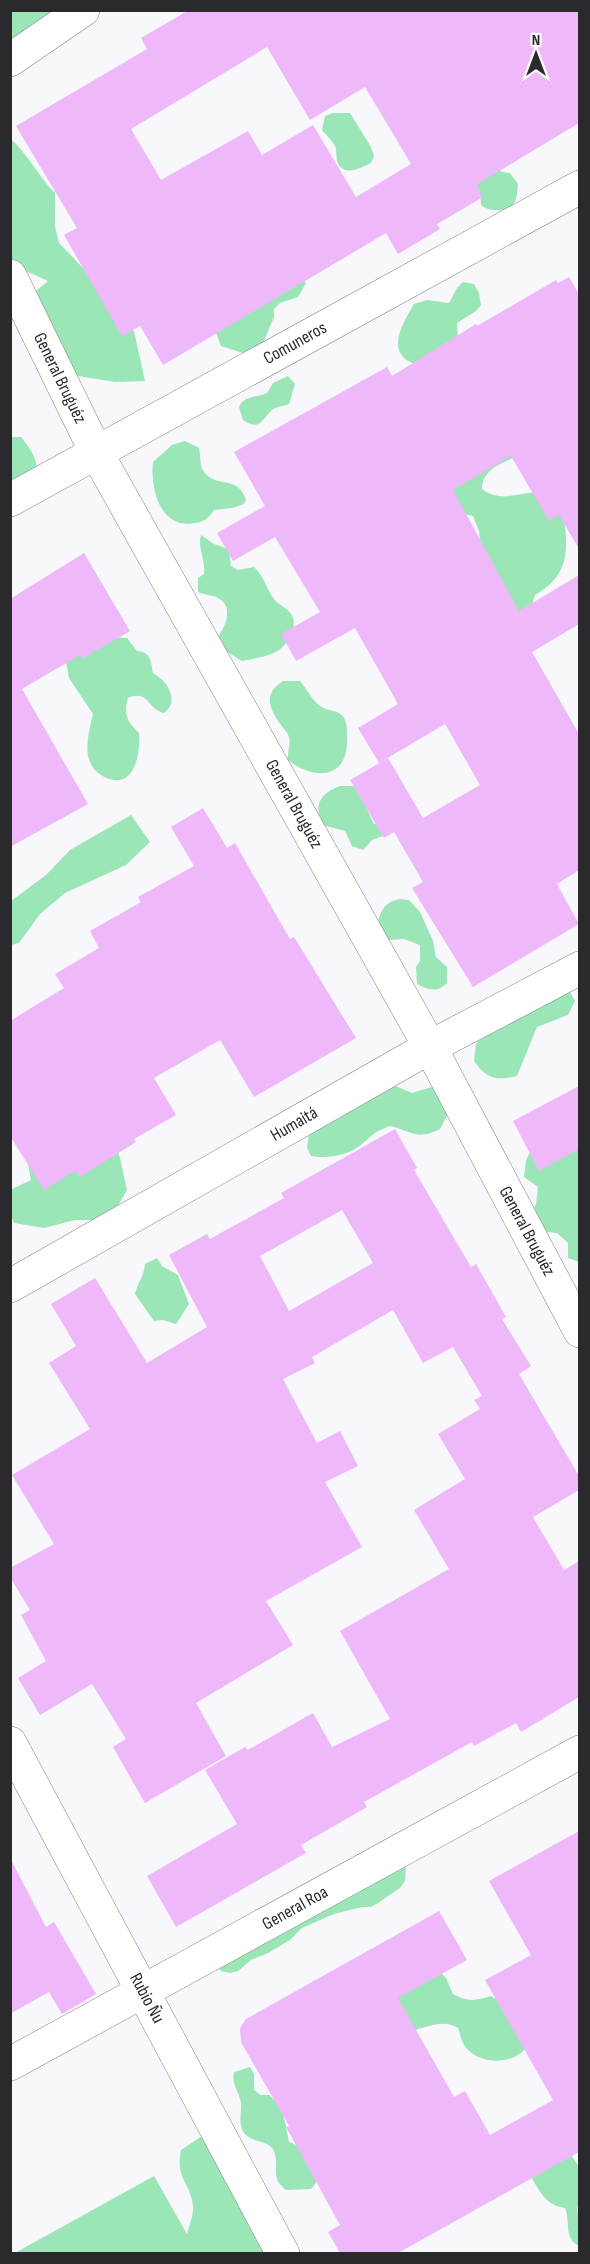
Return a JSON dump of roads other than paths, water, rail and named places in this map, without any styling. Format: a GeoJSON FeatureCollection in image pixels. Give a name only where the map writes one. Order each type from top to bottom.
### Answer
{"type":"FeatureCollection","features":[{"type":"Feature","properties":{"kind":"street"},"geometry":{"type":"LineString","coordinates":[[10,60],[83,10]]}},
{"type":"Feature","properties":{"kind":"street","name":"Comuneros"},"geometry":{"type":"LineString","coordinates":[[10,500],[579,187]]}},
{"type":"Feature","properties":{"kind":"street","name":"General Bruguéz"},"geometry":{"type":"LineString","coordinates":[[10,276],[96,452],[430,1047],[579,1331]]}},
{"type":"Feature","properties":{"kind":"street","name":"Humaitá"},"geometry":{"type":"LineString","coordinates":[[10,1286],[430,1047],[579,968]]}},
{"type":"Feature","properties":{"kind":"street","name":"Rubio Ñu"},"geometry":{"type":"LineString","coordinates":[[10,1743],[283,2253]]}},
{"type":"Feature","properties":{"kind":"street","name":"General Roa"},"geometry":{"type":"LineString","coordinates":[[10,2064],[579,1752]]}}]}
